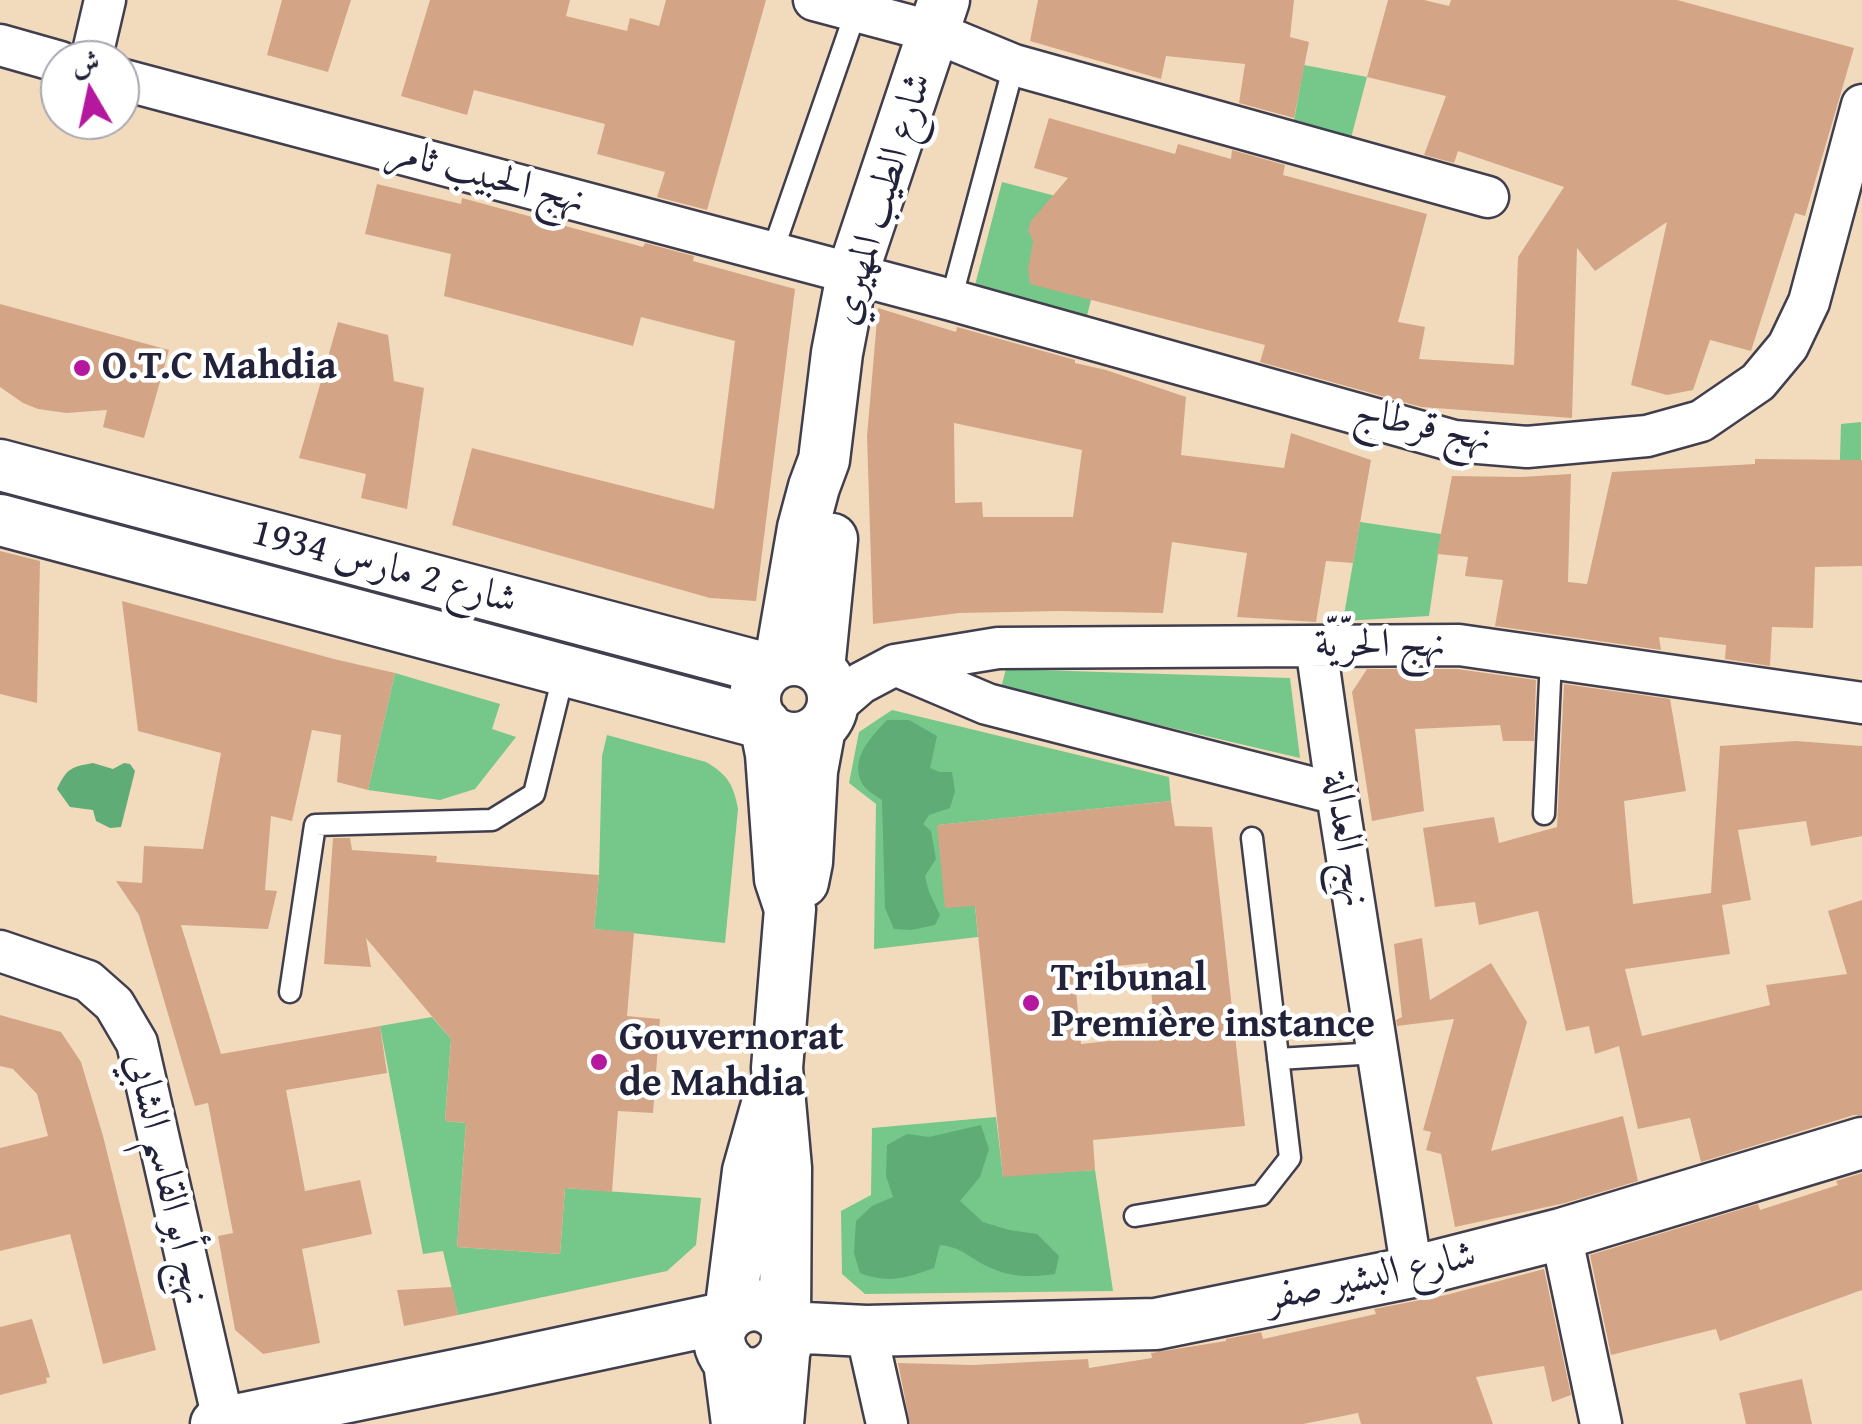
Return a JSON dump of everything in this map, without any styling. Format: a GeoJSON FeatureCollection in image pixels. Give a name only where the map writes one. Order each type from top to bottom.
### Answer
{"type":"FeatureCollection","features":[{"type":"Feature","properties":{"kind":"street"},"geometry":{"type":"LineString","coordinates":[[96,40],[105,0]]}},
{"type":"Feature","properties":{"kind":"street"},"geometry":{"type":"LineString","coordinates":[[814,0],[856,11],[939,16],[1014,65],[1488,197]]}},
{"type":"Feature","properties":{"kind":"street","name":"شارع الطيب المهيري"},"geometry":{"type":"LineString","coordinates":[[778,1424],[785,1340],[786,1168],[777,1068],[790,909],[804,881],[807,862],[812,771],[807,685],[832,530],[824,460],[852,275],[939,16]]}},
{"type":"Feature","properties":{"kind":"street"},"geometry":{"type":"LineString","coordinates":[[0,45],[40,56]]}},
{"type":"Feature","properties":{"kind":"street","name":"نهج الحبيب ثامر"},"geometry":{"type":"LineString","coordinates":[[140,84],[852,275]]}},
{"type":"Feature","properties":{"kind":"street","name":"نهج قرطاج"},"geometry":{"type":"LineString","coordinates":[[852,275],[1454,441],[1527,448],[1646,436],[1701,420],[1758,382],[1788,346],[1809,302],[1862,106]]}},
{"type":"Feature","properties":{"kind":"street","name":"شارع 2 مارس 1934"},"geometry":{"type":"LineString","coordinates":[[0,465],[638,635],[807,685]]}},
{"type":"Feature","properties":{"kind":"street","name":"شارع 2 مارس 1934"},"geometry":{"type":"LineString","coordinates":[[0,520],[764,724]]}},
{"type":"Feature","properties":{"kind":"street"},"geometry":{"type":"LineString","coordinates":[[448,639],[460,588]]}},
{"type":"Feature","properties":{"kind":"street"},"geometry":{"type":"LineString","coordinates":[[626,687],[638,635]]}},
{"type":"Feature","properties":{"kind":"street","name":"نهج الحرّيّة"},"geometry":{"type":"LineString","coordinates":[[895,665],[998,648],[1460,644],[1862,703]]}},
{"type":"Feature","properties":{"kind":"street","name":"نهج العدالة"},"geometry":{"type":"LineString","coordinates":[[1316,646],[1412,1272]]}},
{"type":"Feature","properties":{"kind":"street"},"geometry":{"type":"LineString","coordinates":[[807,685],[861,683],[895,665],[988,704],[1337,794]]}},
{"type":"Feature","properties":{"kind":"street","name":"شارع الطيب المهيري"},"geometry":{"type":"LineString","coordinates":[[790,909],[780,880],[771,754],[755,702],[760,679],[807,685]]}},
{"type":"Feature","properties":{"kind":"street","name":"نهج أبو القاسم الشابي"},"geometry":{"type":"LineString","coordinates":[[0,951],[88,981],[114,1004],[136,1043],[221,1423]]}},
{"type":"Feature","properties":{"kind":"street","name":"شارع الطيب المهيري"},"geometry":{"type":"LineString","coordinates":[[736,1424],[728,1337],[748,1171],[777,1068]]}},
{"type":"Feature","properties":{"kind":"street","name":"شارع البشير صفر"},"geometry":{"type":"LineString","coordinates":[[728,1337],[737,1369],[758,1373],[778,1364],[785,1340],[866,1331],[1156,1324],[1412,1272],[1561,1234],[1862,1143]]}},
{"type":"Feature","properties":{"kind":"street"},"geometry":{"type":"LineString","coordinates":[[1561,1234],[1601,1424]]}},
{"type":"Feature","properties":{"kind":"street"},"geometry":{"type":"LineString","coordinates":[[866,1331],[887,1424]]}},
{"type":"Feature","properties":{"kind":"street"},"geometry":{"type":"LineString","coordinates":[[221,1423],[485,1370],[728,1337]]}},
{"type":"Feature","properties":{"kind":"lane"},"geometry":{"type":"LineString","coordinates":[[772,254],[856,11]]}},
{"type":"Feature","properties":{"kind":"lane"},"geometry":{"type":"LineString","coordinates":[[951,300],[1014,65]]}},
{"type":"Feature","properties":{"kind":"lane"},"geometry":{"type":"LineString","coordinates":[[1544,814],[1551,658]]}},
{"type":"Feature","properties":{"kind":"lane"},"geometry":{"type":"LineString","coordinates":[[290,992],[315,824],[492,820],[534,794],[564,670]]}},
{"type":"Feature","properties":{"kind":"lane"},"geometry":{"type":"LineString","coordinates":[[1134,1216],[1261,1195],[1290,1158],[1252,838]]}},
{"type":"Feature","properties":{"kind":"lane"},"geometry":{"type":"LineString","coordinates":[[1278,1059],[1378,1053]]}},
{"type":"Feature","properties":{"kind":"green space"},"geometry":{"type":"Polygon","coordinates":[[[1304,65],[1367,77],[1351,138],[1294,120],[1304,65]]]}},
{"type":"Feature","properties":{"kind":"green space"},"geometry":{"type":"Polygon","coordinates":[[[1002,182],[1113,211],[1087,316],[975,285],[1002,182]]]}},
{"type":"Feature","properties":{"kind":"green space"},"geometry":{"type":"Polygon","coordinates":[[[1861,422],[1861,505],[1838,523],[1841,424],[1861,422]]]}},
{"type":"Feature","properties":{"kind":"green space"},"geometry":{"type":"Polygon","coordinates":[[[1360,522],[1441,534],[1429,616],[1343,621],[1360,522]]]}},
{"type":"Feature","properties":{"kind":"green space"},"geometry":{"type":"Polygon","coordinates":[[[1006,669],[1290,678],[1300,758],[1001,688],[1006,669]]]}},
{"type":"Feature","properties":{"kind":"green space"},"geometry":{"type":"Polygon","coordinates":[[[395,673],[500,704],[492,729],[516,737],[475,789],[440,800],[368,790],[395,673]]]}},
{"type":"Feature","properties":{"kind":"green space"},"geometry":{"type":"Polygon","coordinates":[[[892,710],[1169,777],[1171,801],[938,825],[975,906],[978,937],[874,949],[876,804],[849,783],[859,732],[892,710]]]}},
{"type":"Feature","properties":{"kind":"green space"},"geometry":{"type":"Polygon","coordinates":[[[887,720],[909,720],[937,736],[930,768],[952,772],[955,791],[950,808],[929,815],[923,824],[931,831],[936,859],[925,876],[940,915],[935,925],[911,930],[894,929],[885,908],[882,800],[865,787],[859,776],[863,750],[887,720]]]}},
{"type":"Feature","properties":{"kind":"green space"},"geometry":{"type":"Polygon","coordinates":[[[607,735],[706,762],[732,787],[738,809],[725,943],[594,929],[602,756],[607,735]]]}},
{"type":"Feature","properties":{"kind":"green space"},"geometry":{"type":"Polygon","coordinates":[[[93,763],[113,769],[130,764],[135,771],[121,827],[110,828],[96,821],[93,810],[70,807],[57,789],[70,770],[93,763]]]}},
{"type":"Feature","properties":{"kind":"green space"},"geometry":{"type":"Polygon","coordinates":[[[432,1017],[451,1039],[445,1121],[466,1123],[457,1247],[560,1254],[565,1188],[701,1198],[696,1245],[667,1271],[458,1315],[443,1251],[423,1254],[380,1026],[432,1017]]]}},
{"type":"Feature","properties":{"kind":"green space"},"geometry":{"type":"Polygon","coordinates":[[[996,1117],[1003,1176],[1095,1170],[1113,1291],[865,1294],[842,1274],[841,1211],[871,1195],[872,1128],[996,1117]]]}},
{"type":"Feature","properties":{"kind":"green space"},"geometry":{"type":"Polygon","coordinates":[[[981,1125],[989,1149],[980,1177],[960,1201],[983,1222],[1037,1234],[1059,1256],[1055,1274],[1007,1274],[955,1248],[940,1245],[934,1268],[924,1272],[889,1279],[860,1273],[854,1253],[856,1221],[872,1206],[893,1197],[886,1176],[887,1145],[907,1134],[929,1137],[981,1125]]]}},
{"type":"Feature","properties":{"kind":"building"},"geometry":{"type":"Polygon","coordinates":[[[282,0],[351,0],[328,72],[267,55],[282,0]]]}},
{"type":"Feature","properties":{"kind":"building"},"geometry":{"type":"Polygon","coordinates":[[[430,0],[570,0],[566,16],[627,31],[630,18],[659,26],[666,0],[766,0],[707,210],[657,197],[665,172],[597,154],[605,124],[474,90],[467,115],[401,96],[430,0]]]}},
{"type":"Feature","properties":{"kind":"building"},"geometry":{"type":"Polygon","coordinates":[[[1038,0],[1294,0],[1290,37],[1309,42],[1294,118],[1239,103],[1245,64],[1166,56],[1161,79],[1030,41],[1038,0]]]}},
{"type":"Feature","properties":{"kind":"building"},"geometry":{"type":"Polygon","coordinates":[[[1388,0],[1424,0],[1449,6],[1451,0],[1677,0],[1854,48],[1805,216],[1795,213],[1751,351],[1710,340],[1693,390],[1667,395],[1631,385],[1667,222],[1595,271],[1577,248],[1572,418],[1421,407],[1260,362],[1265,345],[1030,284],[1031,221],[1068,178],[1034,168],[1049,118],[1175,154],[1178,144],[1231,159],[1232,150],[1285,165],[1283,175],[1427,214],[1398,322],[1425,327],[1419,359],[1514,365],[1518,257],[1564,187],[1458,151],[1454,163],[1424,155],[1446,96],[1367,77],[1388,0]]]}},
{"type":"Feature","properties":{"kind":"building"},"geometry":{"type":"Polygon","coordinates":[[[377,184],[461,204],[462,198],[643,247],[645,243],[694,256],[693,261],[795,289],[756,601],[710,598],[452,525],[472,448],[714,509],[735,341],[641,317],[633,346],[444,296],[451,254],[365,234],[377,184]]]}},
{"type":"Feature","properties":{"kind":"building","name":"O.T.C Mahdia"},"geometry":{"type":"Polygon","coordinates":[[[0,304],[169,350],[144,438],[103,427],[107,410],[66,413],[38,409],[0,387],[0,304]]]}},
{"type":"Feature","properties":{"kind":"building"},"geometry":{"type":"Polygon","coordinates":[[[878,308],[956,332],[957,327],[1075,360],[1186,397],[1181,455],[1284,468],[1291,433],[1371,460],[1353,563],[1326,561],[1316,622],[1237,617],[1247,553],[1172,542],[1163,613],[959,613],[873,624],[867,436],[878,308]],[[954,423],[955,503],[982,502],[983,517],[1073,517],[1082,450],[954,423]]]}},
{"type":"Feature","properties":{"kind":"building"},"geometry":{"type":"Polygon","coordinates":[[[338,322],[388,335],[394,381],[424,388],[407,509],[361,498],[366,474],[299,458],[338,322]]]}},
{"type":"Feature","properties":{"kind":"building"},"geometry":{"type":"Polygon","coordinates":[[[1755,459],[1862,460],[1862,566],[1815,567],[1813,628],[1772,627],[1770,666],[1725,659],[1726,645],[1659,637],[1661,650],[1495,626],[1503,580],[1465,576],[1468,557],[1437,554],[1452,476],[1571,474],[1568,582],[1587,584],[1612,472],[1755,464],[1755,459]]]}},
{"type":"Feature","properties":{"kind":"building"},"geometry":{"type":"Polygon","coordinates":[[[0,551],[40,561],[37,703],[0,694],[0,551]]]}},
{"type":"Feature","properties":{"kind":"building"},"geometry":{"type":"Polygon","coordinates":[[[122,601],[395,673],[368,790],[337,782],[341,735],[312,730],[292,821],[271,816],[265,890],[277,891],[268,929],[181,925],[221,1054],[380,1026],[387,1073],[286,1090],[305,1191],[360,1180],[372,1234],[302,1249],[320,1343],[263,1354],[235,1330],[218,1236],[233,1233],[208,1103],[195,1106],[139,915],[116,881],[142,883],[144,846],[203,849],[221,753],[138,731],[122,601]]]}},
{"type":"Feature","properties":{"kind":"building"},"geometry":{"type":"Polygon","coordinates":[[[1367,669],[1457,669],[1536,680],[1534,741],[1503,741],[1500,725],[1415,729],[1424,811],[1372,821],[1352,692],[1367,669]]]}},
{"type":"Feature","properties":{"kind":"building"},"geometry":{"type":"Polygon","coordinates":[[[1564,684],[1670,699],[1686,791],[1624,801],[1633,904],[1711,893],[1720,746],[1796,741],[1862,746],[1862,836],[1811,846],[1806,821],[1738,830],[1751,900],[1722,905],[1730,954],[1625,969],[1642,1036],[1770,1005],[1766,985],[1847,974],[1828,911],[1862,900],[1862,1115],[1701,1162],[1690,1118],[1638,1129],[1619,1046],[1595,1054],[1589,1026],[1566,1031],[1538,911],[1479,925],[1475,902],[1435,907],[1423,828],[1494,817],[1499,843],[1557,827],[1564,684]]]}},
{"type":"Feature","properties":{"kind":"building","name":"Tribunal Première instance"},"geometry":{"type":"Polygon","coordinates":[[[1171,801],[1175,826],[1212,827],[1245,1126],[1093,1140],[1095,1170],[1003,1177],[975,906],[945,908],[937,825],[1171,801]],[[1148,963],[1074,970],[1081,1044],[1156,1036],[1148,963]]]}},
{"type":"Feature","properties":{"kind":"building","name":"Gouvernorat de Mahdia"},"geometry":{"type":"Polygon","coordinates":[[[333,838],[350,838],[352,850],[437,856],[436,862],[599,875],[594,929],[634,932],[627,1016],[660,1019],[653,1113],[618,1111],[612,1192],[565,1188],[560,1254],[457,1247],[466,1123],[445,1121],[451,1039],[366,938],[371,967],[324,964],[333,838]]]}},
{"type":"Feature","properties":{"kind":"building"},"geometry":{"type":"Polygon","coordinates":[[[1422,938],[1430,1000],[1491,963],[1527,1022],[1491,1151],[1623,1116],[1638,1181],[1565,1203],[1455,1227],[1441,1154],[1426,1150],[1431,1132],[1423,1130],[1454,1019],[1397,1026],[1396,1020],[1402,1017],[1394,944],[1422,938]]]}},
{"type":"Feature","properties":{"kind":"building"},"geometry":{"type":"Polygon","coordinates":[[[0,1015],[61,1032],[81,1062],[156,1350],[103,1364],[70,1234],[0,1251],[0,1148],[48,1136],[37,1094],[13,1069],[0,1066],[0,1015]]]}},
{"type":"Feature","properties":{"kind":"building"},"geometry":{"type":"Polygon","coordinates":[[[1862,1173],[1862,1290],[1720,1341],[1716,1329],[1611,1355],[1590,1255],[1758,1204],[1760,1210],[1838,1185],[1836,1181],[1862,1173]]]}},
{"type":"Feature","properties":{"kind":"building"},"geometry":{"type":"Polygon","coordinates":[[[1544,1269],[1571,1395],[1552,1402],[1544,1366],[1476,1377],[1493,1424],[1361,1424],[1358,1413],[1303,1424],[910,1424],[898,1363],[973,1365],[1088,1359],[1089,1368],[1152,1358],[1151,1353],[1261,1332],[1263,1339],[1376,1314],[1374,1309],[1544,1269]]]}},
{"type":"Feature","properties":{"kind":"building"},"geometry":{"type":"Polygon","coordinates":[[[452,1287],[458,1315],[404,1326],[397,1290],[452,1287]]]}},
{"type":"Feature","properties":{"kind":"building"},"geometry":{"type":"Polygon","coordinates":[[[32,1319],[50,1377],[46,1378],[47,1383],[0,1395],[0,1327],[32,1319]]]}},
{"type":"Feature","properties":{"kind":"building"},"geometry":{"type":"Polygon","coordinates":[[[1802,1379],[1812,1424],[1746,1424],[1739,1393],[1802,1379]]]}},
{"type":"Feature","properties":{"kind":"place","name":"O.T.C Mahdia"},"geometry":{"type":"Point","coordinates":[82,368]}},
{"type":"Feature","properties":{"kind":"place","name":"Tribunal Première instance"},"geometry":{"type":"Point","coordinates":[1031,1003]}},
{"type":"Feature","properties":{"kind":"place","name":"Gouvernorat de Mahdia"},"geometry":{"type":"Point","coordinates":[599,1062]}}]}
